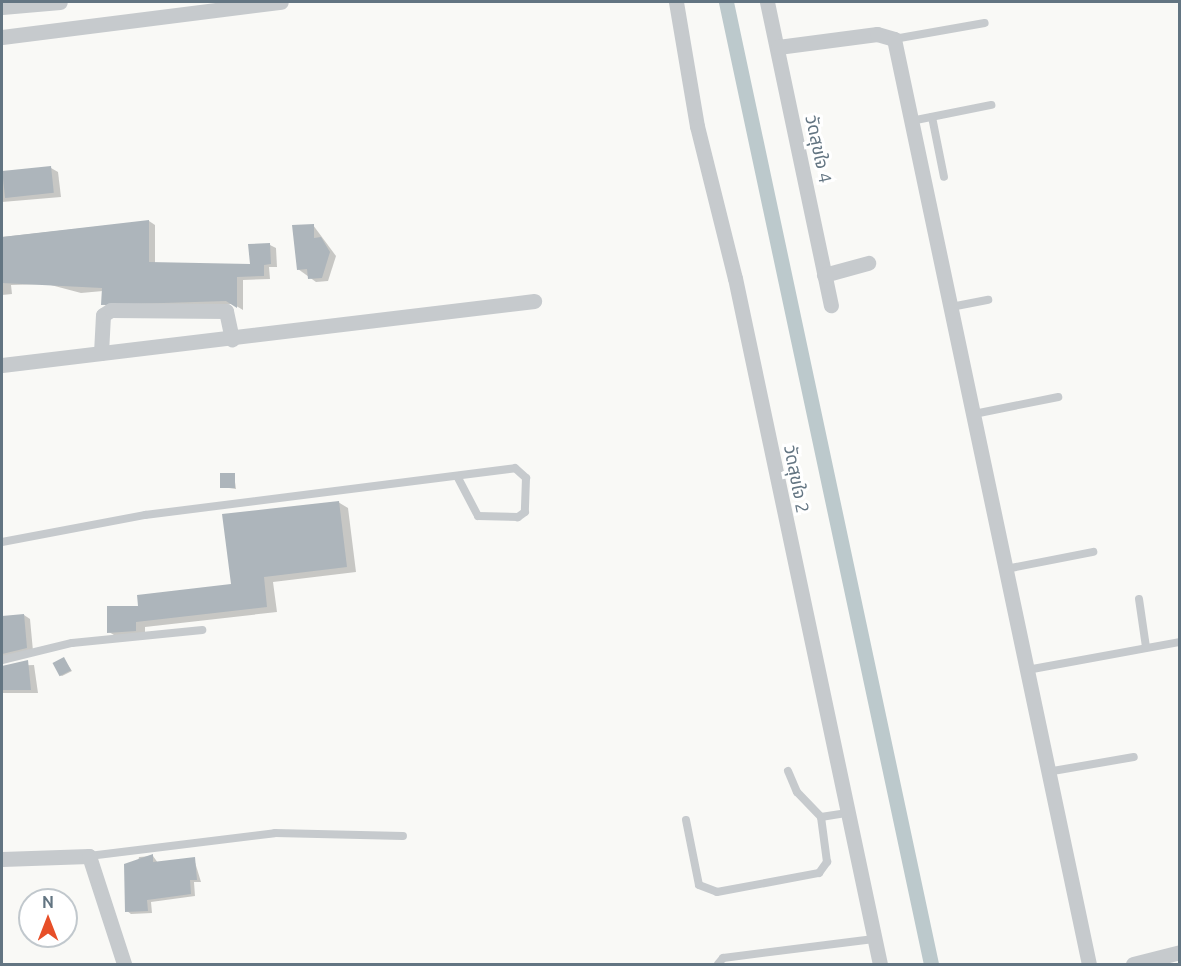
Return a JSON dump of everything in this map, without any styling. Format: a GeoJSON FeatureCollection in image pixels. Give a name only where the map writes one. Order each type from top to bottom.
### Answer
{"type":"FeatureCollection","features":[{"type":"Feature","properties":{"kind":"street"},"geometry":{"type":"LineString","coordinates":[[2,7],[60,2]]}},
{"type":"Feature","properties":{"kind":"street"},"geometry":{"type":"LineString","coordinates":[[2,37],[235,4],[281,2]]}},
{"type":"Feature","properties":{"kind":"street","name":"วัดสุขใจ 2"},"geometry":{"type":"LineString","coordinates":[[676,2],[697,126],[735,278],[846,813],[880,964]]}},
{"type":"Feature","properties":{"kind":"street","name":"วัดสุขใจ 4"},"geometry":{"type":"LineString","coordinates":[[767,2],[831,306]]}},
{"type":"Feature","properties":{"kind":"street"},"geometry":{"type":"LineString","coordinates":[[778,47],[877,34],[894,39],[1089,964]]}},
{"type":"Feature","properties":{"kind":"street"},"geometry":{"type":"LineString","coordinates":[[824,275],[868,263]]}},
{"type":"Feature","properties":{"kind":"street"},"geometry":{"type":"LineString","coordinates":[[2,365],[534,301]]}},
{"type":"Feature","properties":{"kind":"street"},"geometry":{"type":"LineString","coordinates":[[101,353],[103,315],[111,310],[226,311],[232,339]]}},
{"type":"Feature","properties":{"kind":"street"},"geometry":{"type":"LineString","coordinates":[[2,859],[89,856],[124,964]]}},
{"type":"Feature","properties":{"kind":"street"},"geometry":{"type":"LineString","coordinates":[[1133,964],[1179,952]]}},
{"type":"Feature","properties":{"kind":"lane"},"geometry":{"type":"LineString","coordinates":[[894,39],[985,23]]}},
{"type":"Feature","properties":{"kind":"lane"},"geometry":{"type":"LineString","coordinates":[[911,121],[991,105]]}},
{"type":"Feature","properties":{"kind":"lane"},"geometry":{"type":"LineString","coordinates":[[932,117],[944,177]]}},
{"type":"Feature","properties":{"kind":"lane"},"geometry":{"type":"LineString","coordinates":[[951,307],[988,300]]}},
{"type":"Feature","properties":{"kind":"lane"},"geometry":{"type":"LineString","coordinates":[[974,414],[1058,397]]}},
{"type":"Feature","properties":{"kind":"lane"},"geometry":{"type":"LineString","coordinates":[[2,542],[124,519],[457,476],[521,471],[529,503],[525,512],[518,518],[478,516],[457,476]]}},
{"type":"Feature","properties":{"kind":"lane"},"geometry":{"type":"LineString","coordinates":[[1006,569],[1094,552]]}},
{"type":"Feature","properties":{"kind":"lane"},"geometry":{"type":"LineString","coordinates":[[1139,599],[1146,647]]}},
{"type":"Feature","properties":{"kind":"lane"},"geometry":{"type":"LineString","coordinates":[[2,660],[72,644],[202,630]]}},
{"type":"Feature","properties":{"kind":"lane"},"geometry":{"type":"LineString","coordinates":[[1027,670],[1179,642]]}},
{"type":"Feature","properties":{"kind":"lane"},"geometry":{"type":"LineString","coordinates":[[1047,772],[1134,757]]}},
{"type":"Feature","properties":{"kind":"lane"},"geometry":{"type":"LineString","coordinates":[[686,820],[699,885],[717,892],[819,873],[827,862],[821,817],[797,792],[789,771]]}},
{"type":"Feature","properties":{"kind":"lane"},"geometry":{"type":"LineString","coordinates":[[821,817],[846,813]]}},
{"type":"Feature","properties":{"kind":"lane"},"geometry":{"type":"LineString","coordinates":[[89,856],[275,833],[403,836]]}},
{"type":"Feature","properties":{"kind":"lane"},"geometry":{"type":"LineString","coordinates":[[718,964],[723,958],[874,939]]}},
{"type":"Feature","properties":{"kind":"building"},"geometry":{"type":"Polygon","coordinates":[[[51,166],[54,193],[5,198],[2,171],[51,166]]]}},
{"type":"Feature","properties":{"kind":"building"},"geometry":{"type":"Polygon","coordinates":[[[149,220],[149,262],[250,264],[248,244],[270,243],[271,264],[264,265],[264,276],[237,277],[237,308],[226,301],[101,305],[102,288],[2,283],[2,237],[149,220]]]}},
{"type":"Feature","properties":{"kind":"building"},"geometry":{"type":"Polygon","coordinates":[[[314,224],[314,238],[321,237],[330,252],[322,278],[308,279],[307,269],[297,270],[292,225],[314,224]]]}},
{"type":"Feature","properties":{"kind":"building"},"geometry":{"type":"Polygon","coordinates":[[[220,473],[235,473],[235,488],[220,488],[220,473]]]}},
{"type":"Feature","properties":{"kind":"building"},"geometry":{"type":"Polygon","coordinates":[[[339,501],[347,567],[264,577],[267,607],[136,622],[136,631],[107,633],[107,606],[138,606],[137,595],[231,584],[222,514],[339,501]]]}},
{"type":"Feature","properties":{"kind":"building"},"geometry":{"type":"Polygon","coordinates":[[[24,614],[27,648],[2,654],[2,616],[24,614]]]}},
{"type":"Feature","properties":{"kind":"building"},"geometry":{"type":"Polygon","coordinates":[[[64,657],[71,670],[60,676],[53,663],[64,657]]]}},
{"type":"Feature","properties":{"kind":"building"},"geometry":{"type":"Polygon","coordinates":[[[28,660],[31,690],[2,690],[2,666],[28,660]]]}},
{"type":"Feature","properties":{"kind":"building"},"geometry":{"type":"Polygon","coordinates":[[[153,854],[153,862],[195,857],[197,880],[190,880],[191,894],[147,900],[148,911],[125,912],[124,864],[153,854]]]}},
{"type":"Feature","properties":{"kind":"waterway"},"geometry":{"type":"LineString","coordinates":[[726,2],[931,964]]}}]}
